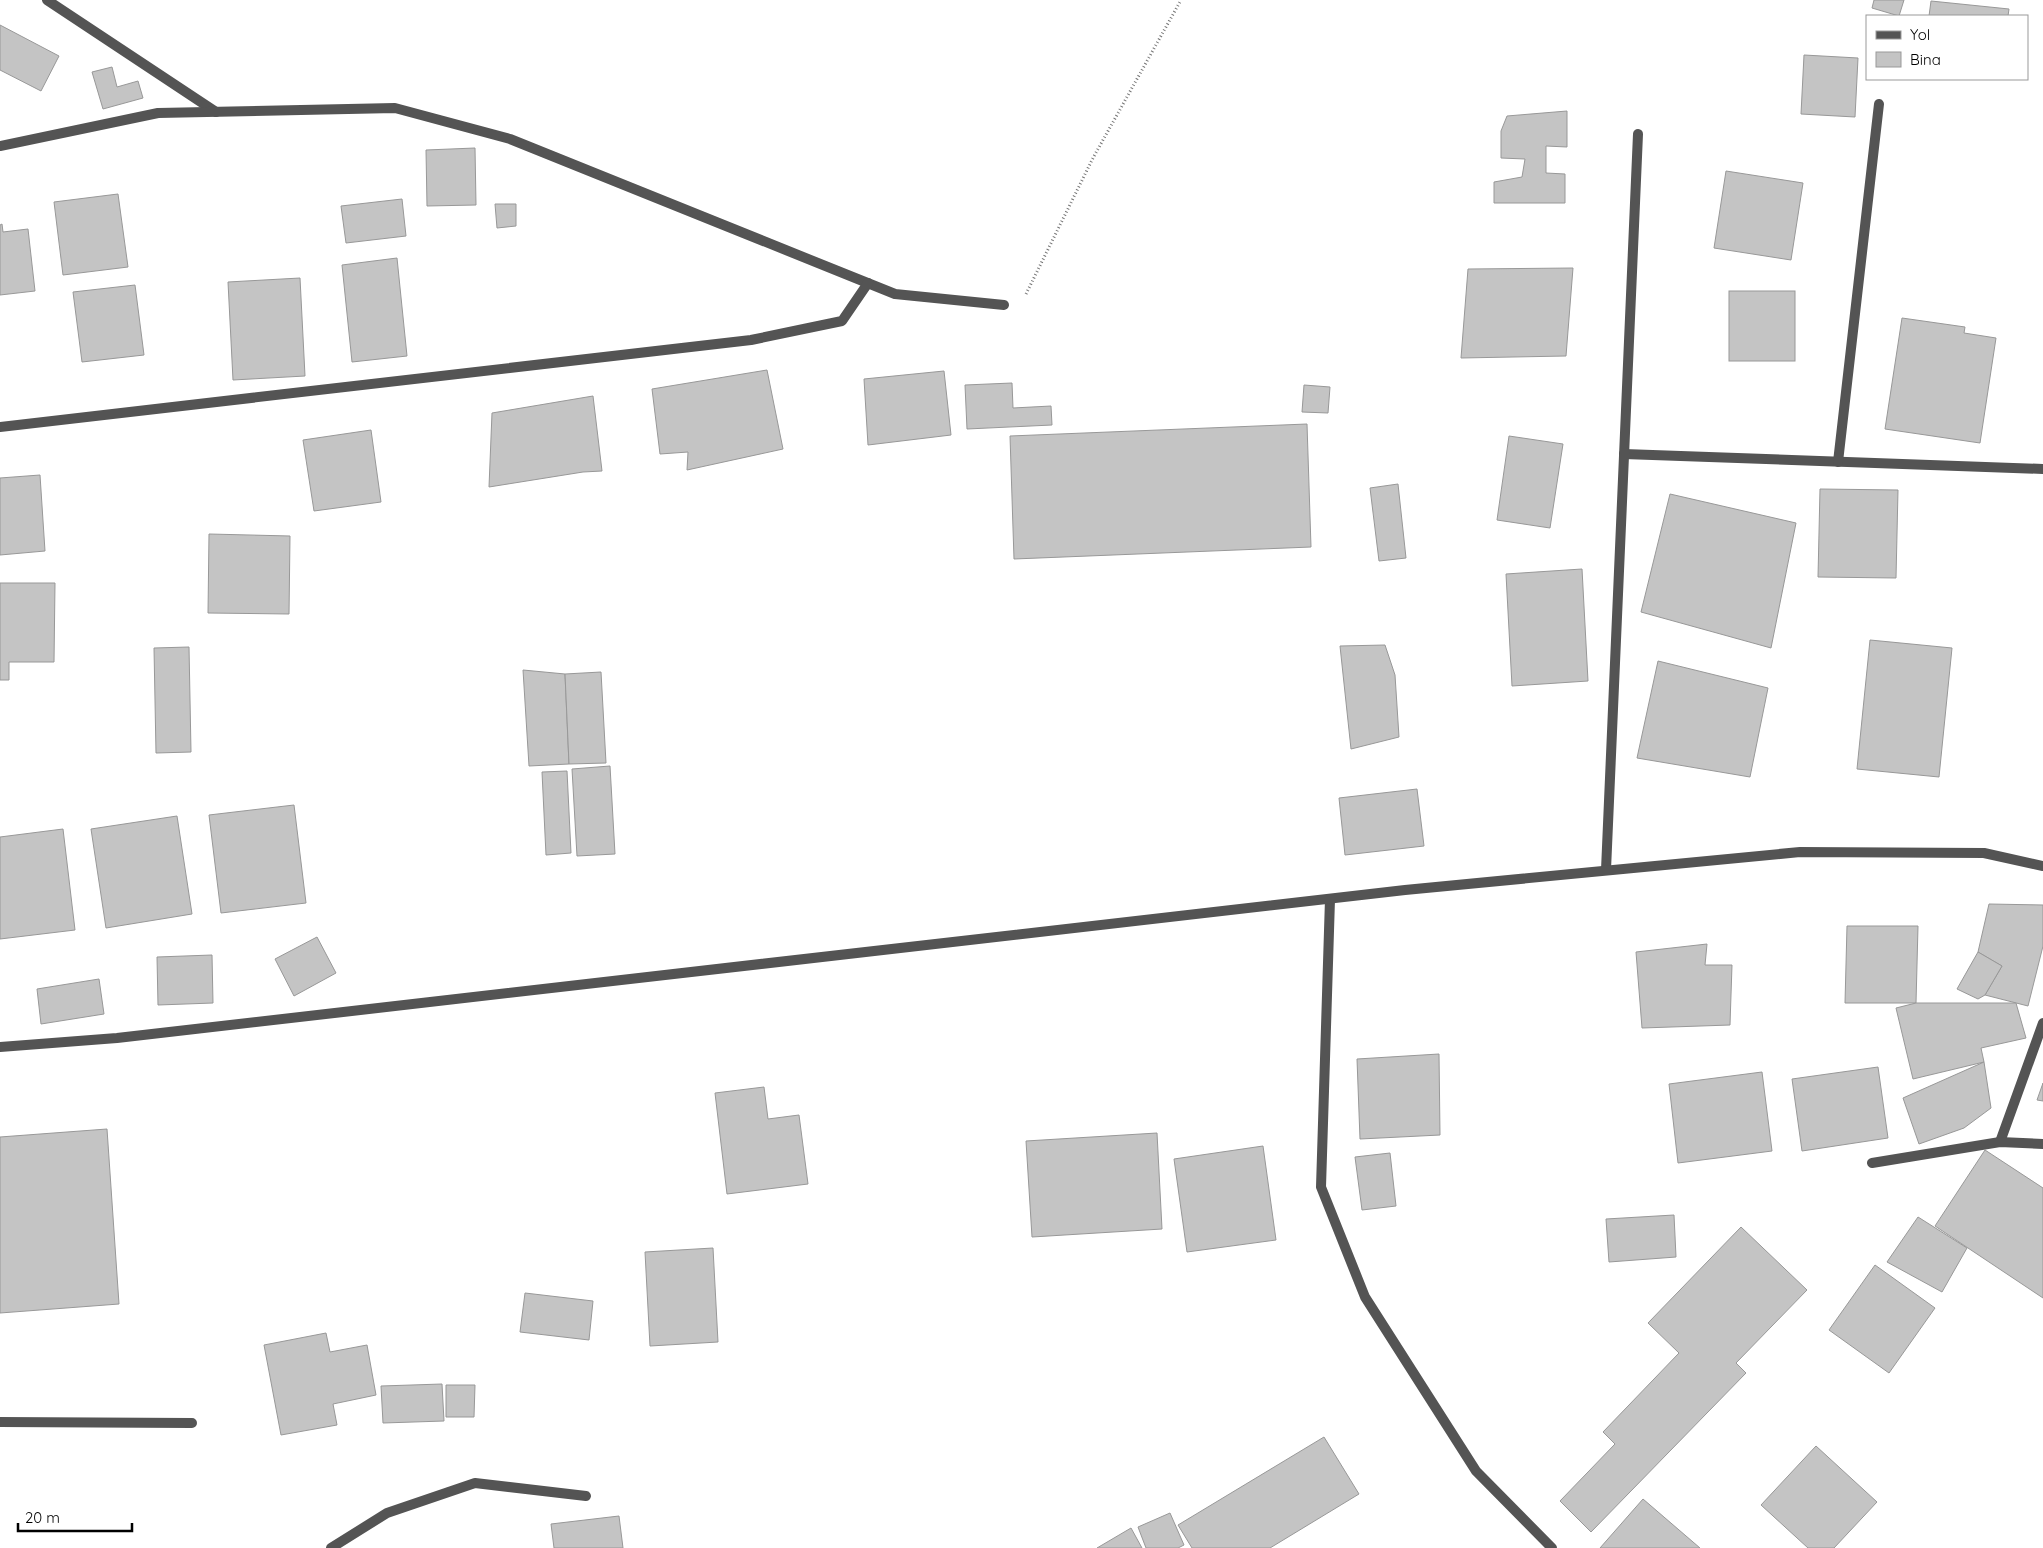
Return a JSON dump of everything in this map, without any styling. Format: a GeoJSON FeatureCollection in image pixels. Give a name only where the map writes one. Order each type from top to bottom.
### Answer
{"type":"FeatureCollection","features":[{"type":"Feature","properties":{"kind":"street"},"geometry":{"type":"LineString","coordinates":[[47,0],[216,112]]}},
{"type":"Feature","properties":{"kind":"street"},"geometry":{"type":"LineString","coordinates":[[1838,462],[1879,104]]}},
{"type":"Feature","properties":{"kind":"street"},"geometry":{"type":"LineString","coordinates":[[0,146],[158,113],[395,108],[510,139],[895,294],[1004,306]]}},
{"type":"Feature","properties":{"kind":"street"},"geometry":{"type":"LineString","coordinates":[[1606,870],[1638,134]]}},
{"type":"Feature","properties":{"kind":"street"},"geometry":{"type":"LineString","coordinates":[[0,427],[751,340],[842,320],[868,283]]}},
{"type":"Feature","properties":{"kind":"street"},"geometry":{"type":"LineString","coordinates":[[1624,454],[2043,469]]}},
{"type":"Feature","properties":{"kind":"street"},"geometry":{"type":"LineString","coordinates":[[0,1047],[117,1038],[1405,890],[1800,852],[1984,853],[2043,866]]}},
{"type":"Feature","properties":{"kind":"street"},"geometry":{"type":"LineString","coordinates":[[1330,899],[1321,1187],[1365,1297],[1476,1471],[1552,1548]]}},
{"type":"Feature","properties":{"kind":"street"},"geometry":{"type":"LineString","coordinates":[[2000,1142],[2043,1024]]}},
{"type":"Feature","properties":{"kind":"street"},"geometry":{"type":"LineString","coordinates":[[1872,1163],[2000,1142],[2043,1144]]}},
{"type":"Feature","properties":{"kind":"street"},"geometry":{"type":"LineString","coordinates":[[0,1422],[192,1423]]}},
{"type":"Feature","properties":{"kind":"street"},"geometry":{"type":"LineString","coordinates":[[331,1548],[387,1513],[475,1483],[586,1496]]}},
{"type":"Feature","properties":{"kind":"path"},"geometry":{"type":"LineString","coordinates":[[1004,306],[1028,294],[1094,158],[1180,0]]}},
{"type":"Feature","properties":{"kind":"building"},"geometry":{"type":"Polygon","coordinates":[[[1874,0],[1904,0],[1899,15],[1872,8],[1874,0]]]}},
{"type":"Feature","properties":{"kind":"building"},"geometry":{"type":"Polygon","coordinates":[[[1931,1],[2009,9],[2008,15],[1929,15],[1931,1]]]}},
{"type":"Feature","properties":{"kind":"building"},"geometry":{"type":"Polygon","coordinates":[[[0,25],[59,56],[41,91],[0,70],[0,25]]]}},
{"type":"Feature","properties":{"kind":"building"},"geometry":{"type":"Polygon","coordinates":[[[1804,55],[1858,58],[1855,117],[1801,114],[1804,55]]]}},
{"type":"Feature","properties":{"kind":"building"},"geometry":{"type":"Polygon","coordinates":[[[112,67],[117,87],[138,81],[143,98],[103,109],[92,72],[112,67]]]}},
{"type":"Feature","properties":{"kind":"building"},"geometry":{"type":"Polygon","coordinates":[[[1567,111],[1567,147],[1546,146],[1546,173],[1565,174],[1565,203],[1494,203],[1494,182],[1522,177],[1525,159],[1501,158],[1501,131],[1507,116],[1567,111]]]}},
{"type":"Feature","properties":{"kind":"building"},"geometry":{"type":"Polygon","coordinates":[[[475,148],[476,205],[427,206],[426,150],[475,148]]]}},
{"type":"Feature","properties":{"kind":"building"},"geometry":{"type":"Polygon","coordinates":[[[1726,171],[1803,183],[1791,260],[1714,248],[1726,171]]]}},
{"type":"Feature","properties":{"kind":"building"},"geometry":{"type":"Polygon","coordinates":[[[118,194],[128,267],[63,275],[54,202],[118,194]]]}},
{"type":"Feature","properties":{"kind":"building"},"geometry":{"type":"Polygon","coordinates":[[[402,199],[406,236],[346,243],[341,206],[402,199]]]}},
{"type":"Feature","properties":{"kind":"building"},"geometry":{"type":"Polygon","coordinates":[[[495,204],[516,204],[516,226],[497,228],[495,204]]]}},
{"type":"Feature","properties":{"kind":"building"},"geometry":{"type":"Polygon","coordinates":[[[2,224],[3,232],[28,229],[35,291],[0,295],[0,225],[2,224]]]}},
{"type":"Feature","properties":{"kind":"building"},"geometry":{"type":"Polygon","coordinates":[[[397,258],[407,356],[352,362],[342,265],[397,258]]]}},
{"type":"Feature","properties":{"kind":"building"},"geometry":{"type":"Polygon","coordinates":[[[1573,268],[1566,356],[1461,358],[1468,269],[1573,268]]]}},
{"type":"Feature","properties":{"kind":"building"},"geometry":{"type":"Polygon","coordinates":[[[300,278],[305,376],[233,380],[228,282],[300,278]]]}},
{"type":"Feature","properties":{"kind":"building"},"geometry":{"type":"Polygon","coordinates":[[[135,285],[144,355],[82,362],[73,292],[135,285]]]}},
{"type":"Feature","properties":{"kind":"building"},"geometry":{"type":"Polygon","coordinates":[[[1729,291],[1795,291],[1795,361],[1729,361],[1729,291]]]}},
{"type":"Feature","properties":{"kind":"building"},"geometry":{"type":"Polygon","coordinates":[[[1902,318],[1965,327],[1964,333],[1996,338],[1980,443],[1885,429],[1902,318]]]}},
{"type":"Feature","properties":{"kind":"building"},"geometry":{"type":"Polygon","coordinates":[[[767,370],[783,449],[687,470],[688,452],[660,454],[652,389],[767,370]]]}},
{"type":"Feature","properties":{"kind":"building"},"geometry":{"type":"Polygon","coordinates":[[[944,371],[951,435],[868,445],[864,379],[944,371]]]}},
{"type":"Feature","properties":{"kind":"building"},"geometry":{"type":"Polygon","coordinates":[[[1012,383],[1013,408],[1051,406],[1052,425],[967,429],[965,385],[1012,383]]]}},
{"type":"Feature","properties":{"kind":"building"},"geometry":{"type":"Polygon","coordinates":[[[1304,385],[1330,387],[1328,413],[1302,412],[1304,385]]]}},
{"type":"Feature","properties":{"kind":"building"},"geometry":{"type":"Polygon","coordinates":[[[593,396],[602,471],[583,472],[489,487],[492,413],[593,396]]]}},
{"type":"Feature","properties":{"kind":"building"},"geometry":{"type":"Polygon","coordinates":[[[1307,424],[1311,547],[1014,559],[1010,436],[1307,424]]]}},
{"type":"Feature","properties":{"kind":"building"},"geometry":{"type":"Polygon","coordinates":[[[371,430],[381,502],[314,511],[303,440],[371,430]]]}},
{"type":"Feature","properties":{"kind":"building"},"geometry":{"type":"Polygon","coordinates":[[[1509,436],[1563,444],[1550,528],[1497,520],[1509,436]]]}},
{"type":"Feature","properties":{"kind":"building"},"geometry":{"type":"Polygon","coordinates":[[[40,475],[45,551],[0,555],[0,478],[40,475]]]}},
{"type":"Feature","properties":{"kind":"building"},"geometry":{"type":"Polygon","coordinates":[[[1398,484],[1406,558],[1379,561],[1370,488],[1398,484]]]}},
{"type":"Feature","properties":{"kind":"building"},"geometry":{"type":"Polygon","coordinates":[[[1820,489],[1898,490],[1896,578],[1818,577],[1820,489]]]}},
{"type":"Feature","properties":{"kind":"building"},"geometry":{"type":"Polygon","coordinates":[[[1670,494],[1796,523],[1771,648],[1641,612],[1670,494]]]}},
{"type":"Feature","properties":{"kind":"building"},"geometry":{"type":"Polygon","coordinates":[[[209,534],[290,536],[289,614],[208,613],[209,534]]]}},
{"type":"Feature","properties":{"kind":"building"},"geometry":{"type":"Polygon","coordinates":[[[1582,569],[1588,681],[1512,686],[1506,574],[1582,569]]]}},
{"type":"Feature","properties":{"kind":"building"},"geometry":{"type":"Polygon","coordinates":[[[0,583],[55,583],[54,662],[9,662],[9,680],[0,680],[0,583]]]}},
{"type":"Feature","properties":{"kind":"building"},"geometry":{"type":"Polygon","coordinates":[[[1870,640],[1952,648],[1939,777],[1857,769],[1870,640]]]}},
{"type":"Feature","properties":{"kind":"building"},"geometry":{"type":"Polygon","coordinates":[[[1385,645],[1395,675],[1399,737],[1351,749],[1340,646],[1385,645]]]}},
{"type":"Feature","properties":{"kind":"building"},"geometry":{"type":"Polygon","coordinates":[[[189,647],[191,752],[156,753],[154,648],[189,647]]]}},
{"type":"Feature","properties":{"kind":"building"},"geometry":{"type":"Polygon","coordinates":[[[1658,661],[1768,688],[1750,777],[1637,758],[1658,661]]]}},
{"type":"Feature","properties":{"kind":"building"},"geometry":{"type":"Polygon","coordinates":[[[523,670],[565,674],[569,764],[529,766],[523,670]]]}},
{"type":"Feature","properties":{"kind":"building"},"geometry":{"type":"Polygon","coordinates":[[[601,672],[606,763],[569,764],[565,674],[601,672]]]}},
{"type":"Feature","properties":{"kind":"building"},"geometry":{"type":"Polygon","coordinates":[[[610,766],[615,854],[577,856],[572,769],[610,766]]]}},
{"type":"Feature","properties":{"kind":"building"},"geometry":{"type":"Polygon","coordinates":[[[567,771],[571,853],[546,855],[542,772],[567,771]]]}},
{"type":"Feature","properties":{"kind":"building"},"geometry":{"type":"Polygon","coordinates":[[[1417,789],[1424,846],[1345,855],[1339,798],[1417,789]]]}},
{"type":"Feature","properties":{"kind":"building"},"geometry":{"type":"Polygon","coordinates":[[[294,805],[306,903],[221,913],[209,815],[294,805]]]}},
{"type":"Feature","properties":{"kind":"building"},"geometry":{"type":"Polygon","coordinates":[[[177,816],[192,914],[106,928],[91,829],[177,816]]]}},
{"type":"Feature","properties":{"kind":"building"},"geometry":{"type":"Polygon","coordinates":[[[63,829],[75,930],[0,939],[0,837],[63,829]]]}},
{"type":"Feature","properties":{"kind":"building"},"geometry":{"type":"Polygon","coordinates":[[[1989,904],[2043,905],[2043,946],[2028,1006],[1985,995],[2002,966],[1978,952],[1989,904]]]}},
{"type":"Feature","properties":{"kind":"building"},"geometry":{"type":"Polygon","coordinates":[[[1847,926],[1918,926],[1916,1003],[1845,1003],[1847,926]]]}},
{"type":"Feature","properties":{"kind":"building"},"geometry":{"type":"Polygon","coordinates":[[[317,937],[336,973],[294,996],[275,959],[317,937]]]}},
{"type":"Feature","properties":{"kind":"building"},"geometry":{"type":"Polygon","coordinates":[[[1707,944],[1705,965],[1732,965],[1730,1025],[1642,1028],[1636,952],[1707,944]]]}},
{"type":"Feature","properties":{"kind":"building"},"geometry":{"type":"Polygon","coordinates":[[[1978,952],[2002,966],[1985,995],[1978,999],[1957,989],[1978,952]]]}},
{"type":"Feature","properties":{"kind":"building"},"geometry":{"type":"Polygon","coordinates":[[[212,955],[213,1003],[158,1005],[157,957],[212,955]]]}},
{"type":"Feature","properties":{"kind":"building"},"geometry":{"type":"Polygon","coordinates":[[[99,979],[104,1014],[41,1024],[37,989],[99,979]]]}},
{"type":"Feature","properties":{"kind":"building"},"geometry":{"type":"Polygon","coordinates":[[[1916,1003],[2016,1003],[2026,1038],[1981,1048],[1984,1062],[1913,1079],[1896,1008],[1916,1003]]]}},
{"type":"Feature","properties":{"kind":"building"},"geometry":{"type":"Polygon","coordinates":[[[1439,1054],[1440,1135],[1360,1139],[1357,1059],[1439,1054]]]}},
{"type":"Feature","properties":{"kind":"building"},"geometry":{"type":"Polygon","coordinates":[[[1984,1062],[1991,1108],[1964,1128],[1919,1144],[1903,1098],[1984,1062]]]}},
{"type":"Feature","properties":{"kind":"building"},"geometry":{"type":"Polygon","coordinates":[[[1878,1067],[1888,1138],[1802,1151],[1792,1079],[1878,1067]]]}},
{"type":"Feature","properties":{"kind":"building"},"geometry":{"type":"Polygon","coordinates":[[[1762,1072],[1772,1151],[1678,1163],[1669,1084],[1762,1072]]]}},
{"type":"Feature","properties":{"kind":"building"},"geometry":{"type":"Polygon","coordinates":[[[2043,1083],[2043,1101],[2037,1100],[2043,1083]]]}},
{"type":"Feature","properties":{"kind":"building"},"geometry":{"type":"Polygon","coordinates":[[[764,1087],[768,1119],[799,1115],[808,1184],[727,1194],[715,1093],[764,1087]]]}},
{"type":"Feature","properties":{"kind":"building"},"geometry":{"type":"Polygon","coordinates":[[[107,1129],[119,1304],[0,1313],[0,1137],[107,1129]]]}},
{"type":"Feature","properties":{"kind":"building"},"geometry":{"type":"Polygon","coordinates":[[[1157,1133],[1162,1229],[1032,1237],[1026,1141],[1157,1133]]]}},
{"type":"Feature","properties":{"kind":"building"},"geometry":{"type":"Polygon","coordinates":[[[1263,1146],[1276,1240],[1187,1252],[1174,1159],[1263,1146]]]}},
{"type":"Feature","properties":{"kind":"building"},"geometry":{"type":"Polygon","coordinates":[[[1985,1150],[2043,1188],[2043,1298],[1935,1226],[1985,1150]]]}},
{"type":"Feature","properties":{"kind":"building"},"geometry":{"type":"Polygon","coordinates":[[[1390,1153],[1396,1206],[1362,1210],[1355,1157],[1390,1153]]]}},
{"type":"Feature","properties":{"kind":"building"},"geometry":{"type":"Polygon","coordinates":[[[1674,1215],[1676,1257],[1609,1262],[1606,1219],[1674,1215]]]}},
{"type":"Feature","properties":{"kind":"building"},"geometry":{"type":"Polygon","coordinates":[[[1918,1217],[1967,1248],[1942,1292],[1887,1262],[1918,1217]]]}},
{"type":"Feature","properties":{"kind":"building"},"geometry":{"type":"Polygon","coordinates":[[[1741,1227],[1807,1290],[1736,1363],[1746,1373],[1591,1532],[1560,1501],[1615,1444],[1603,1432],[1679,1353],[1648,1323],[1741,1227]]]}},
{"type":"Feature","properties":{"kind":"building"},"geometry":{"type":"Polygon","coordinates":[[[713,1248],[718,1342],[650,1346],[645,1252],[713,1248]]]}},
{"type":"Feature","properties":{"kind":"building"},"geometry":{"type":"Polygon","coordinates":[[[1875,1265],[1935,1308],[1889,1373],[1829,1330],[1875,1265]]]}},
{"type":"Feature","properties":{"kind":"building"},"geometry":{"type":"Polygon","coordinates":[[[525,1293],[593,1301],[589,1340],[520,1332],[525,1293]]]}},
{"type":"Feature","properties":{"kind":"building"},"geometry":{"type":"Polygon","coordinates":[[[326,1333],[330,1352],[367,1345],[376,1395],[333,1404],[337,1425],[281,1435],[264,1345],[326,1333]]]}},
{"type":"Feature","properties":{"kind":"building"},"geometry":{"type":"Polygon","coordinates":[[[442,1384],[444,1421],[383,1423],[381,1386],[442,1384]]]}},
{"type":"Feature","properties":{"kind":"building"},"geometry":{"type":"Polygon","coordinates":[[[446,1385],[475,1385],[474,1417],[446,1417],[446,1385]]]}},
{"type":"Feature","properties":{"kind":"building"},"geometry":{"type":"Polygon","coordinates":[[[1324,1437],[1359,1494],[1270,1548],[1192,1548],[1178,1525],[1324,1437]]]}},
{"type":"Feature","properties":{"kind":"building"},"geometry":{"type":"Polygon","coordinates":[[[1816,1446],[1877,1502],[1834,1548],[1808,1548],[1761,1505],[1816,1446]]]}},
{"type":"Feature","properties":{"kind":"building"},"geometry":{"type":"Polygon","coordinates":[[[1643,1499],[1700,1548],[1600,1548],[1643,1499]]]}},
{"type":"Feature","properties":{"kind":"building"},"geometry":{"type":"Polygon","coordinates":[[[1170,1513],[1184,1545],[1178,1548],[1146,1548],[1138,1527],[1170,1513]]]}},
{"type":"Feature","properties":{"kind":"building"},"geometry":{"type":"Polygon","coordinates":[[[619,1516],[623,1548],[554,1548],[551,1524],[619,1516]]]}},
{"type":"Feature","properties":{"kind":"building"},"geometry":{"type":"Polygon","coordinates":[[[1131,1528],[1142,1548],[1097,1548],[1131,1528]]]}}]}
